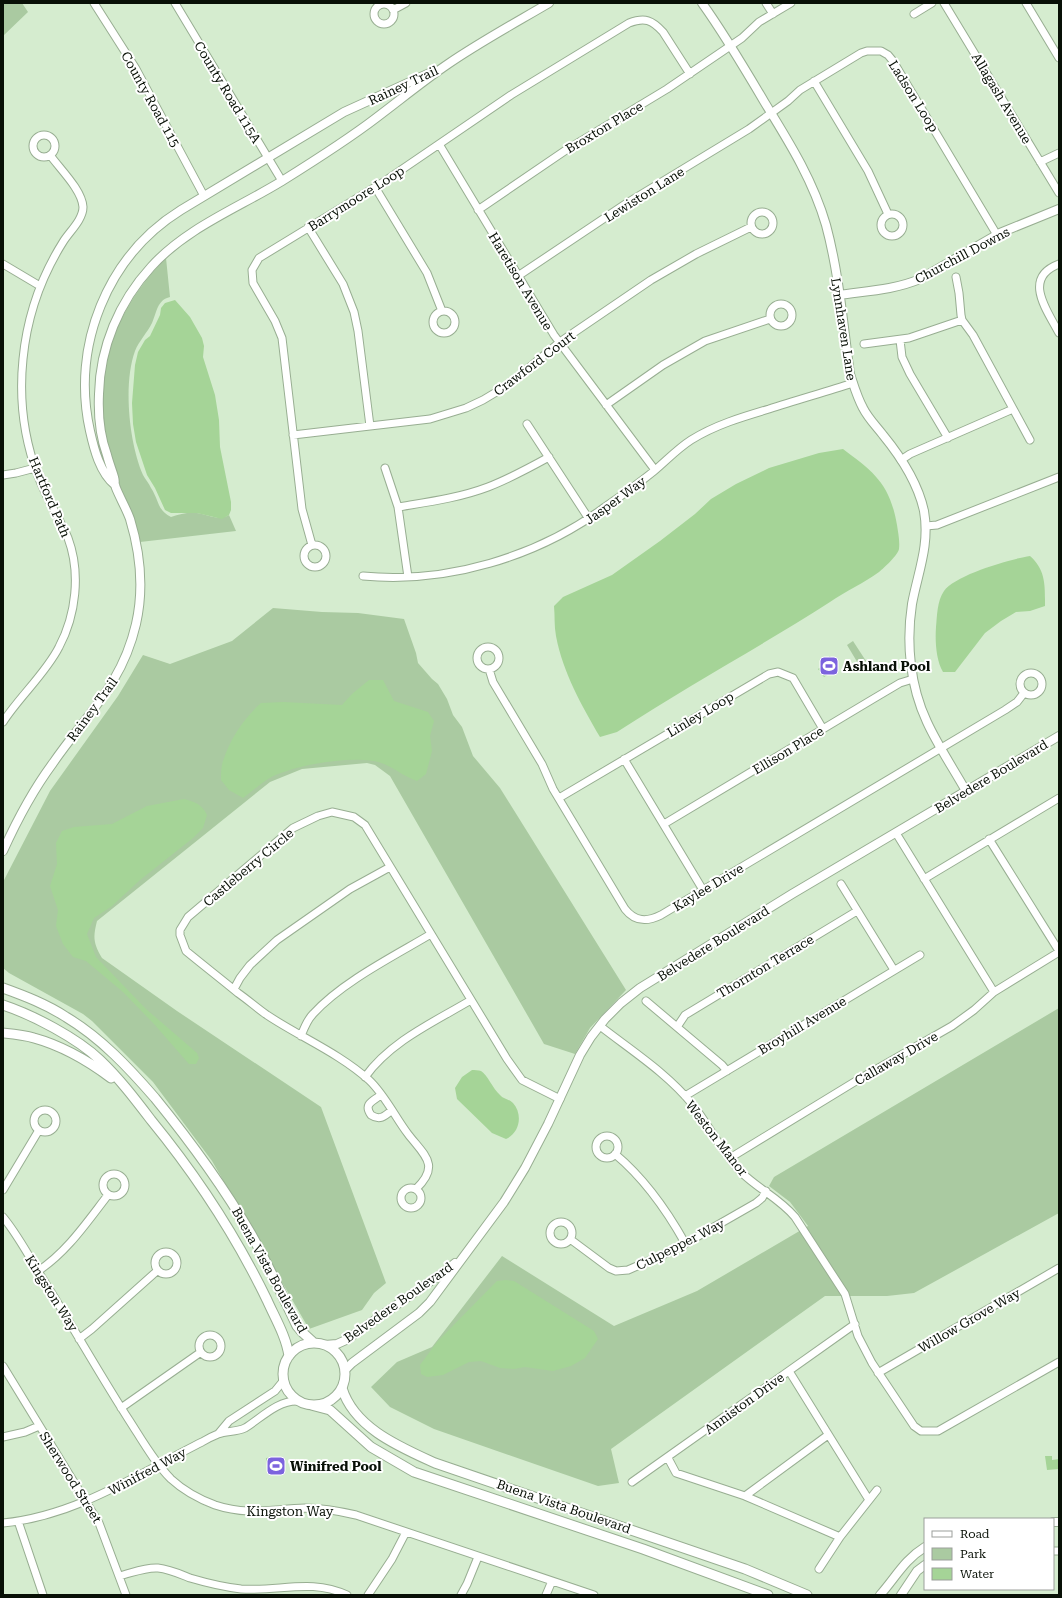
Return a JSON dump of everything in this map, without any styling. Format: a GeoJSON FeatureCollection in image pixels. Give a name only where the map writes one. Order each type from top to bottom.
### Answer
{"type":"FeatureCollection","features":[{"type":"Feature","properties":{"kind":"main road","name":"Buena Vista Boulevard"},"geometry":{"type":"LineString","coordinates":[[3,988],[39,1002],[80,1026],[104,1045],[143,1084],[178,1127],[238,1211],[265,1259],[297,1326],[314,1344]]}},
{"type":"Feature","properties":{"kind":"main road","name":"Buena Vista Boulevard"},"geometry":{"type":"LineString","coordinates":[[3,1005],[21,1011],[72,1039],[99,1059],[128,1090],[185,1162],[222,1219],[258,1282],[288,1346],[289,1356]]}},
{"type":"Feature","properties":{"kind":"main road"},"geometry":{"type":"LineString","coordinates":[[3,1033],[32,1037],[62,1047],[90,1063],[128,1090]]}},
{"type":"Feature","properties":{"kind":"main road","name":"Buena Vista Boulevard"},"geometry":{"type":"LineString","coordinates":[[289,1356],[304,1345],[325,1345]]}},
{"type":"Feature","properties":{"kind":"main road"},"geometry":{"type":"LineString","coordinates":[[325,1345],[333,1349],[343,1362],[345,1379],[342,1388]]}},
{"type":"Feature","properties":{"kind":"main road"},"geometry":{"type":"LineString","coordinates":[[289,1356],[284,1368],[284,1380],[292,1396],[298,1401]]}},
{"type":"Feature","properties":{"kind":"main road","name":"Buena Vista Boulevard"},"geometry":{"type":"LineString","coordinates":[[311,1405],[320,1405],[330,1402],[337,1396],[342,1388]]}},
{"type":"Feature","properties":{"kind":"main road","name":"Buena Vista Boulevard"},"geometry":{"type":"LineString","coordinates":[[342,1388],[345,1398],[352,1409],[368,1425],[398,1446],[435,1463],[745,1569],[807,1595]]}},
{"type":"Feature","properties":{"kind":"main road","name":"Buena Vista Boulevard"},"geometry":{"type":"LineString","coordinates":[[298,1401],[330,1410],[371,1447],[414,1472],[650,1552],[768,1595]]}},
{"type":"Feature","properties":{"kind":"street","name":"County Road 115"},"geometry":{"type":"LineString","coordinates":[[94,3],[136,69],[204,196]]}},
{"type":"Feature","properties":{"kind":"street","name":"County Road 115A"},"geometry":{"type":"LineString","coordinates":[[175,3],[282,181]]}},
{"type":"Feature","properties":{"kind":"street"},"geometry":{"type":"LineString","coordinates":[[393,10],[406,3]]}},
{"type":"Feature","properties":{"kind":"street"},"geometry":{"type":"LineString","coordinates":[[447,64],[549,3]]}},
{"type":"Feature","properties":{"kind":"street","name":"Lynnhaven Lane"},"geometry":{"type":"LineString","coordinates":[[702,3],[731,45],[772,113],[804,170],[820,206],[831,247],[853,383],[858,397],[868,416],[901,460],[915,483],[921,498],[926,526],[925,551],[915,588],[910,623],[910,655],[913,679],[920,705],[927,722],[966,791]]}},
{"type":"Feature","properties":{"kind":"street","name":"Lynnhaven Lane"},"geometry":{"type":"LineString","coordinates":[[709,3],[720,28]]}},
{"type":"Feature","properties":{"kind":"street"},"geometry":{"type":"LineString","coordinates":[[766,3],[773,14]]}},
{"type":"Feature","properties":{"kind":"street","name":"Broxton Place"},"geometry":{"type":"LineString","coordinates":[[478,210],[566,150],[690,74],[742,38],[759,22],[791,3]]}},
{"type":"Feature","properties":{"kind":"street"},"geometry":{"type":"LineString","coordinates":[[914,14],[932,3]]}},
{"type":"Feature","properties":{"kind":"street","name":"Allagash Avenue"},"geometry":{"type":"LineString","coordinates":[[944,3],[1059,193]]}},
{"type":"Feature","properties":{"kind":"street"},"geometry":{"type":"LineString","coordinates":[[1026,3],[1059,58]]}},
{"type":"Feature","properties":{"kind":"street","name":"Barrymoore Loop"},"geometry":{"type":"LineString","coordinates":[[312,545],[302,509],[282,338],[275,321],[256,290],[252,276],[255,263],[259,258],[375,187],[531,82],[615,31],[637,20],[644,19],[658,26],[690,74]]}},
{"type":"Feature","properties":{"kind":"street","name":"Ladson Loop"},"geometry":{"type":"LineString","coordinates":[[772,113],[800,90],[814,81],[867,51],[881,51],[888,55],[893,61],[997,235]]}},
{"type":"Feature","properties":{"kind":"street","name":"Rainey Trail"},"geometry":{"type":"LineString","coordinates":[[115,485],[110,481],[99,460],[92,437],[86,411],[85,364],[92,327],[108,289],[134,251],[160,225],[204,196],[268,159],[344,112],[447,64]]}},
{"type":"Feature","properties":{"kind":"street","name":"Rainey Trail"},"geometry":{"type":"LineString","coordinates":[[3,851],[21,814],[51,764],[102,700],[112,685],[123,663],[136,624],[140,595],[136,540],[129,515],[115,485],[115,478],[102,438],[99,394],[104,354],[111,331],[122,306],[149,268],[171,248],[206,224],[282,181],[351,136],[447,64]]}},
{"type":"Feature","properties":{"kind":"street"},"geometry":{"type":"LineString","coordinates":[[814,81],[868,171],[888,214]]}},
{"type":"Feature","properties":{"kind":"street","name":"Lewiston Lane"},"geometry":{"type":"LineString","coordinates":[[518,276],[621,207],[731,140],[772,113]]}},
{"type":"Feature","properties":{"kind":"street","name":"Haretison Avenue"},"geometry":{"type":"LineString","coordinates":[[439,144],[518,276],[560,342],[655,470]]}},
{"type":"Feature","properties":{"kind":"street"},"geometry":{"type":"LineString","coordinates":[[1040,162],[1059,153]]}},
{"type":"Feature","properties":{"kind":"street","name":"Hartford Path"},"geometry":{"type":"LineString","coordinates":[[3,722],[59,648],[71,616],[74,603],[74,572],[68,540],[35,468],[30,450],[22,400],[22,372],[27,332],[40,286],[57,252],[79,220],[83,210],[79,194],[50,155]]}},
{"type":"Feature","properties":{"kind":"street"},"geometry":{"type":"LineString","coordinates":[[375,187],[427,272],[442,311]]}},
{"type":"Feature","properties":{"kind":"street","name":"Churchill Downs"},"geometry":{"type":"LineString","coordinates":[[839,295],[893,288],[908,284],[997,235],[1028,220],[1059,209]]}},
{"type":"Feature","properties":{"kind":"street"},"geometry":{"type":"LineString","coordinates":[[308,227],[343,284],[354,312],[358,331],[370,426]]}},
{"type":"Feature","properties":{"kind":"street","name":"Crawford Court"},"geometry":{"type":"LineString","coordinates":[[293,435],[430,419],[466,408],[496,393],[518,378],[560,342],[674,266],[751,227]]}},
{"type":"Feature","properties":{"kind":"street"},"geometry":{"type":"LineString","coordinates":[[3,264],[40,286]]}},
{"type":"Feature","properties":{"kind":"street"},"geometry":{"type":"LineString","coordinates":[[1059,264],[1047,270],[1040,281],[1039,288],[1041,300],[1059,333]]}},
{"type":"Feature","properties":{"kind":"street"},"geometry":{"type":"LineString","coordinates":[[956,277],[962,320],[969,327],[1030,440]]}},
{"type":"Feature","properties":{"kind":"street"},"geometry":{"type":"LineString","coordinates":[[606,405],[663,365],[705,340],[770,319]]}},
{"type":"Feature","properties":{"kind":"street"},"geometry":{"type":"LineString","coordinates":[[864,344],[900,340],[923,334],[962,320]]}},
{"type":"Feature","properties":{"kind":"street"},"geometry":{"type":"LineString","coordinates":[[900,340],[902,357],[910,374],[948,438]]}},
{"type":"Feature","properties":{"kind":"street","name":"Jasper Way"},"geometry":{"type":"LineString","coordinates":[[363,576],[386,578],[408,577],[454,571],[504,558],[557,537],[589,519],[655,470],[678,449],[719,425],[853,383]]}},
{"type":"Feature","properties":{"kind":"street"},"geometry":{"type":"LineString","coordinates":[[901,460],[910,454],[1013,409]]}},
{"type":"Feature","properties":{"kind":"street"},"geometry":{"type":"LineString","coordinates":[[527,424],[589,519]]}},
{"type":"Feature","properties":{"kind":"street"},"geometry":{"type":"LineString","coordinates":[[398,507],[448,499],[482,489],[507,479],[549,457]]}},
{"type":"Feature","properties":{"kind":"street"},"geometry":{"type":"LineString","coordinates":[[3,475],[35,468]]}},
{"type":"Feature","properties":{"kind":"street"},"geometry":{"type":"LineString","coordinates":[[385,468],[398,507],[408,577]]}},
{"type":"Feature","properties":{"kind":"street"},"geometry":{"type":"LineString","coordinates":[[926,526],[937,525],[1059,476]]}},
{"type":"Feature","properties":{"kind":"street","name":"Kaylee Drive"},"geometry":{"type":"LineString","coordinates":[[489,669],[493,682],[542,764],[559,798],[625,908],[634,918],[645,920],[652,919],[703,890],[1005,710],[1017,702],[1024,693]]}},
{"type":"Feature","properties":{"kind":"street","name":"Linley Loop"},"geometry":{"type":"LineString","coordinates":[[559,798],[769,674],[778,672],[792,678],[824,729]]}},
{"type":"Feature","properties":{"kind":"street","name":"Ellison Place"},"geometry":{"type":"LineString","coordinates":[[664,824],[900,683],[913,679]]}},
{"type":"Feature","properties":{"kind":"street","name":"Belvedere Boulevard"},"geometry":{"type":"LineString","coordinates":[[345,1370],[352,1363],[419,1313],[430,1302],[468,1252],[504,1202],[525,1168],[560,1099],[580,1055],[600,1026],[622,1003],[640,988],[792,894],[1059,736]]}},
{"type":"Feature","properties":{"kind":"street"},"geometry":{"type":"LineString","coordinates":[[624,759],[703,890]]}},
{"type":"Feature","properties":{"kind":"street"},"geometry":{"type":"LineString","coordinates":[[924,879],[990,839],[1058,801]]}},
{"type":"Feature","properties":{"kind":"street","name":"Castleberry Circle"},"geometry":{"type":"LineString","coordinates":[[416,1190],[428,1172],[428,1159],[407,1133],[381,1095],[365,1077],[353,1067],[266,1014],[186,951],[180,935],[180,930],[188,917],[293,828],[318,816],[332,812],[354,817],[365,825],[507,1059],[522,1080],[560,1099]]}},
{"type":"Feature","properties":{"kind":"street"},"geometry":{"type":"LineString","coordinates":[[896,833],[994,992]]}},
{"type":"Feature","properties":{"kind":"street"},"geometry":{"type":"LineString","coordinates":[[990,839],[1059,952]]}},
{"type":"Feature","properties":{"kind":"street"},"geometry":{"type":"LineString","coordinates":[[234,989],[250,965],[277,940],[350,889],[390,868]]}},
{"type":"Feature","properties":{"kind":"street"},"geometry":{"type":"LineString","coordinates":[[841,884],[894,970]]}},
{"type":"Feature","properties":{"kind":"street","name":"Thornton Terrace"},"geometry":{"type":"LineString","coordinates":[[677,1027],[685,1014],[857,911]]}},
{"type":"Feature","properties":{"kind":"street"},"geometry":{"type":"LineString","coordinates":[[301,1036],[312,1014],[339,991],[431,934]]}},
{"type":"Feature","properties":{"kind":"street","name":"Callaway Drive"},"geometry":{"type":"LineString","coordinates":[[730,1158],[856,1081],[952,1026],[974,1010],[994,992],[1059,952]]}},
{"type":"Feature","properties":{"kind":"street","name":"Broyhill Avenue"},"geometry":{"type":"LineString","coordinates":[[685,1096],[920,955]]}},
{"type":"Feature","properties":{"kind":"street"},"geometry":{"type":"LineString","coordinates":[[365,1077],[374,1066],[403,1040],[471,1000]]}},
{"type":"Feature","properties":{"kind":"street"},"geometry":{"type":"LineString","coordinates":[[646,1001],[722,1065],[727,1071]]}},
{"type":"Feature","properties":{"kind":"street","name":"Weston Manor"},"geometry":{"type":"LineString","coordinates":[[600,1026],[662,1073],[685,1096],[697,1111],[741,1172],[786,1206],[804,1229],[845,1294],[864,1349],[878,1373],[914,1426],[921,1431],[938,1431],[1059,1362]]}},
{"type":"Feature","properties":{"kind":"street"},"geometry":{"type":"LineString","coordinates":[[381,1095],[373,1099],[369,1104],[368,1108],[371,1115],[379,1118],[384,1117],[392,1110]]}},
{"type":"Feature","properties":{"kind":"street"},"geometry":{"type":"LineString","coordinates":[[3,1190],[39,1130]]}},
{"type":"Feature","properties":{"kind":"street"},"geometry":{"type":"LineString","coordinates":[[615,1154],[650,1188],[685,1243]]}},
{"type":"Feature","properties":{"kind":"street","name":"Culpepper Way"},"geometry":{"type":"LineString","coordinates":[[570,1239],[609,1268],[616,1271],[622,1271],[652,1260],[685,1243],[756,1203],[762,1198],[766,1191]]}},
{"type":"Feature","properties":{"kind":"street"},"geometry":{"type":"LineString","coordinates":[[38,1271],[47,1266],[66,1247],[108,1195]]}},
{"type":"Feature","properties":{"kind":"street","name":"Kingston Way"},"geometry":{"type":"LineString","coordinates":[[3,1217],[157,1464],[172,1480],[193,1495],[229,1509],[259,1512],[305,1508],[337,1510],[594,1595]]}},
{"type":"Feature","properties":{"kind":"street","name":"Belvedere Boulevard"},"geometry":{"type":"LineString","coordinates":[[325,1345],[337,1344],[346,1340],[444,1272],[468,1252]]}},
{"type":"Feature","properties":{"kind":"street","name":"Willow Grove Way"},"geometry":{"type":"LineString","coordinates":[[878,1373],[1059,1268]]}},
{"type":"Feature","properties":{"kind":"street"},"geometry":{"type":"LineString","coordinates":[[79,1339],[157,1271]]}},
{"type":"Feature","properties":{"kind":"street","name":"Anniston Drive"},"geometry":{"type":"LineString","coordinates":[[632,1482],[668,1458],[855,1324]]}},
{"type":"Feature","properties":{"kind":"street"},"geometry":{"type":"LineString","coordinates":[[121,1408],[201,1352]]}},
{"type":"Feature","properties":{"kind":"street","name":"Sherwood Street"},"geometry":{"type":"LineString","coordinates":[[3,1366],[103,1530],[126,1595]]}},
{"type":"Feature","properties":{"kind":"street"},"geometry":{"type":"LineString","coordinates":[[789,1371],[869,1500]]}},
{"type":"Feature","properties":{"kind":"street"},"geometry":{"type":"LineString","coordinates":[[219,1433],[229,1421],[275,1391],[284,1380]]}},
{"type":"Feature","properties":{"kind":"street"},"geometry":{"type":"LineString","coordinates":[[219,1433],[233,1432],[244,1428],[283,1403],[298,1401]]}},
{"type":"Feature","properties":{"kind":"street"},"geometry":{"type":"LineString","coordinates":[[3,1437],[24,1432],[39,1426]]}},
{"type":"Feature","properties":{"kind":"street","name":"Winifred Way"},"geometry":{"type":"LineString","coordinates":[[3,1523],[48,1515],[86,1501],[120,1486],[157,1464],[219,1433]]}},
{"type":"Feature","properties":{"kind":"street"},"geometry":{"type":"LineString","coordinates":[[744,1496],[828,1435]]}},
{"type":"Feature","properties":{"kind":"street"},"geometry":{"type":"LineString","coordinates":[[668,1458],[676,1473],[744,1496],[840,1537]]}},
{"type":"Feature","properties":{"kind":"street"},"geometry":{"type":"LineString","coordinates":[[818,1569],[840,1537],[878,1490]]}},
{"type":"Feature","properties":{"kind":"street"},"geometry":{"type":"LineString","coordinates":[[18,1521],[43,1595]]}},
{"type":"Feature","properties":{"kind":"street"},"geometry":{"type":"LineString","coordinates":[[368,1595],[392,1559],[406,1532]]}},
{"type":"Feature","properties":{"kind":"street"},"geometry":{"type":"LineString","coordinates":[[880,1595],[905,1563],[924,1550]]}},
{"type":"Feature","properties":{"kind":"street"},"geometry":{"type":"LineString","coordinates":[[461,1595],[478,1557]]}},
{"type":"Feature","properties":{"kind":"street"},"geometry":{"type":"LineString","coordinates":[[901,1595],[917,1571],[924,1566]]}},
{"type":"Feature","properties":{"kind":"street"},"geometry":{"type":"LineString","coordinates":[[119,1576],[148,1568],[164,1569],[223,1586],[241,1589],[317,1586],[337,1590],[347,1595]]}},
{"type":"Feature","properties":{"kind":"street"},"geometry":{"type":"LineString","coordinates":[[546,1595],[552,1581]]}},
{"type":"Feature","properties":{"kind":"green space"},"geometry":{"type":"Polygon","coordinates":[[[3,3],[22,3],[28,12],[3,36],[3,3]]]}},
{"type":"Feature","properties":{"kind":"green space"},"geometry":{"type":"Polygon","coordinates":[[[166,258],[170,297],[162,301],[160,304],[152,323],[135,351],[131,364],[129,380],[129,413],[134,447],[143,475],[154,492],[161,508],[166,514],[171,517],[181,514],[197,513],[217,518],[229,515],[236,531],[140,542],[130,509],[121,490],[107,444],[103,412],[103,388],[106,364],[112,340],[122,318],[134,297],[166,258]]]}},
{"type":"Feature","properties":{"kind":"green space"},"geometry":{"type":"Polygon","coordinates":[[[273,608],[358,613],[404,619],[418,663],[438,684],[447,699],[453,715],[462,727],[473,756],[500,788],[626,990],[590,1028],[575,1054],[544,1044],[390,776],[375,765],[367,763],[302,769],[270,782],[97,921],[95,940],[102,958],[177,1011],[321,1107],[386,1283],[374,1293],[362,1310],[309,1329],[212,1161],[153,1082],[92,1021],[83,1014],[9,973],[3,968],[3,882],[50,791],[118,696],[143,655],[170,664],[232,641],[273,608]]]}},
{"type":"Feature","properties":{"kind":"green space"},"geometry":{"type":"Polygon","coordinates":[[[853,641],[866,661],[859,665],[847,645],[853,641]]]}},
{"type":"Feature","properties":{"kind":"green space"},"geometry":{"type":"Polygon","coordinates":[[[1059,1008],[1059,1213],[914,1293],[887,1296],[825,1296],[611,1449],[619,1483],[598,1486],[434,1429],[390,1407],[371,1387],[397,1362],[432,1347],[502,1256],[614,1326],[697,1291],[808,1226],[790,1202],[769,1186],[774,1177],[1059,1008]]]}},
{"type":"Feature","properties":{"kind":"water"},"geometry":{"type":"Polygon","coordinates":[[[175,300],[190,317],[202,338],[204,346],[203,357],[215,395],[219,420],[220,447],[231,502],[231,510],[229,515],[222,519],[197,513],[171,513],[165,510],[147,475],[136,442],[132,403],[135,365],[138,352],[145,340],[150,336],[160,315],[161,308],[165,303],[175,300]]]}},
{"type":"Feature","properties":{"kind":"water"},"geometry":{"type":"Polygon","coordinates":[[[843,449],[872,472],[885,489],[890,499],[894,511],[899,540],[899,549],[894,558],[879,572],[804,619],[617,732],[600,737],[580,701],[563,663],[555,632],[554,606],[563,597],[612,575],[660,541],[695,514],[711,499],[736,484],[769,468],[819,453],[843,449]]]}},
{"type":"Feature","properties":{"kind":"water"},"geometry":{"type":"Polygon","coordinates":[[[1030,556],[1039,567],[1044,579],[1045,606],[1030,611],[1016,612],[1001,621],[985,633],[955,672],[943,672],[937,656],[936,632],[937,613],[944,591],[959,579],[971,574],[1010,560],[1030,556]]]}},
{"type":"Feature","properties":{"kind":"water","name":"Ashland Pool"},"geometry":{"type":"Polygon","coordinates":[[[830,656],[838,669],[824,677],[818,669],[827,663],[825,660],[830,656]]]}},
{"type":"Feature","properties":{"kind":"water"},"geometry":{"type":"Polygon","coordinates":[[[369,680],[383,680],[394,701],[428,712],[434,721],[430,736],[432,751],[426,774],[417,781],[384,764],[373,761],[359,760],[325,762],[292,769],[268,779],[243,798],[229,790],[221,780],[222,763],[234,737],[243,722],[261,703],[283,702],[342,705],[352,694],[369,680]]]}},
{"type":"Feature","properties":{"kind":"water"},"geometry":{"type":"Polygon","coordinates":[[[184,799],[198,804],[205,811],[207,815],[203,828],[193,838],[140,880],[112,906],[94,918],[87,934],[96,957],[146,1009],[197,1053],[199,1058],[196,1064],[189,1064],[154,1024],[123,992],[86,961],[73,957],[63,944],[56,926],[58,910],[50,886],[57,864],[56,843],[62,831],[74,827],[112,824],[147,806],[184,799]]]}},
{"type":"Feature","properties":{"kind":"water"},"geometry":{"type":"Polygon","coordinates":[[[472,1070],[483,1073],[497,1092],[513,1103],[516,1107],[519,1118],[517,1128],[511,1136],[506,1139],[492,1133],[457,1099],[455,1088],[462,1077],[472,1070]]]}},
{"type":"Feature","properties":{"kind":"water"},"geometry":{"type":"Polygon","coordinates":[[[497,1281],[514,1281],[594,1331],[598,1339],[585,1358],[571,1366],[553,1371],[525,1367],[514,1369],[500,1368],[481,1361],[469,1362],[443,1375],[427,1377],[421,1374],[420,1365],[437,1342],[497,1281]]]}},
{"type":"Feature","properties":{"kind":"water"},"geometry":{"type":"Polygon","coordinates":[[[1045,1456],[1052,1456],[1052,1460],[1059,1459],[1059,1469],[1047,1470],[1045,1456]]]}},
{"type":"Feature","properties":{"kind":"water","name":"Winifred Pool"},"geometry":{"type":"Polygon","coordinates":[[[273,1457],[274,1461],[284,1460],[285,1470],[268,1472],[266,1458],[273,1457]]]}},
{"type":"Feature","properties":{"kind":"place","name":"Ashland Pool"},"geometry":{"type":"Point","coordinates":[829,666]}},
{"type":"Feature","properties":{"kind":"place","name":"Winifred Pool"},"geometry":{"type":"Point","coordinates":[276,1466]}}]}
